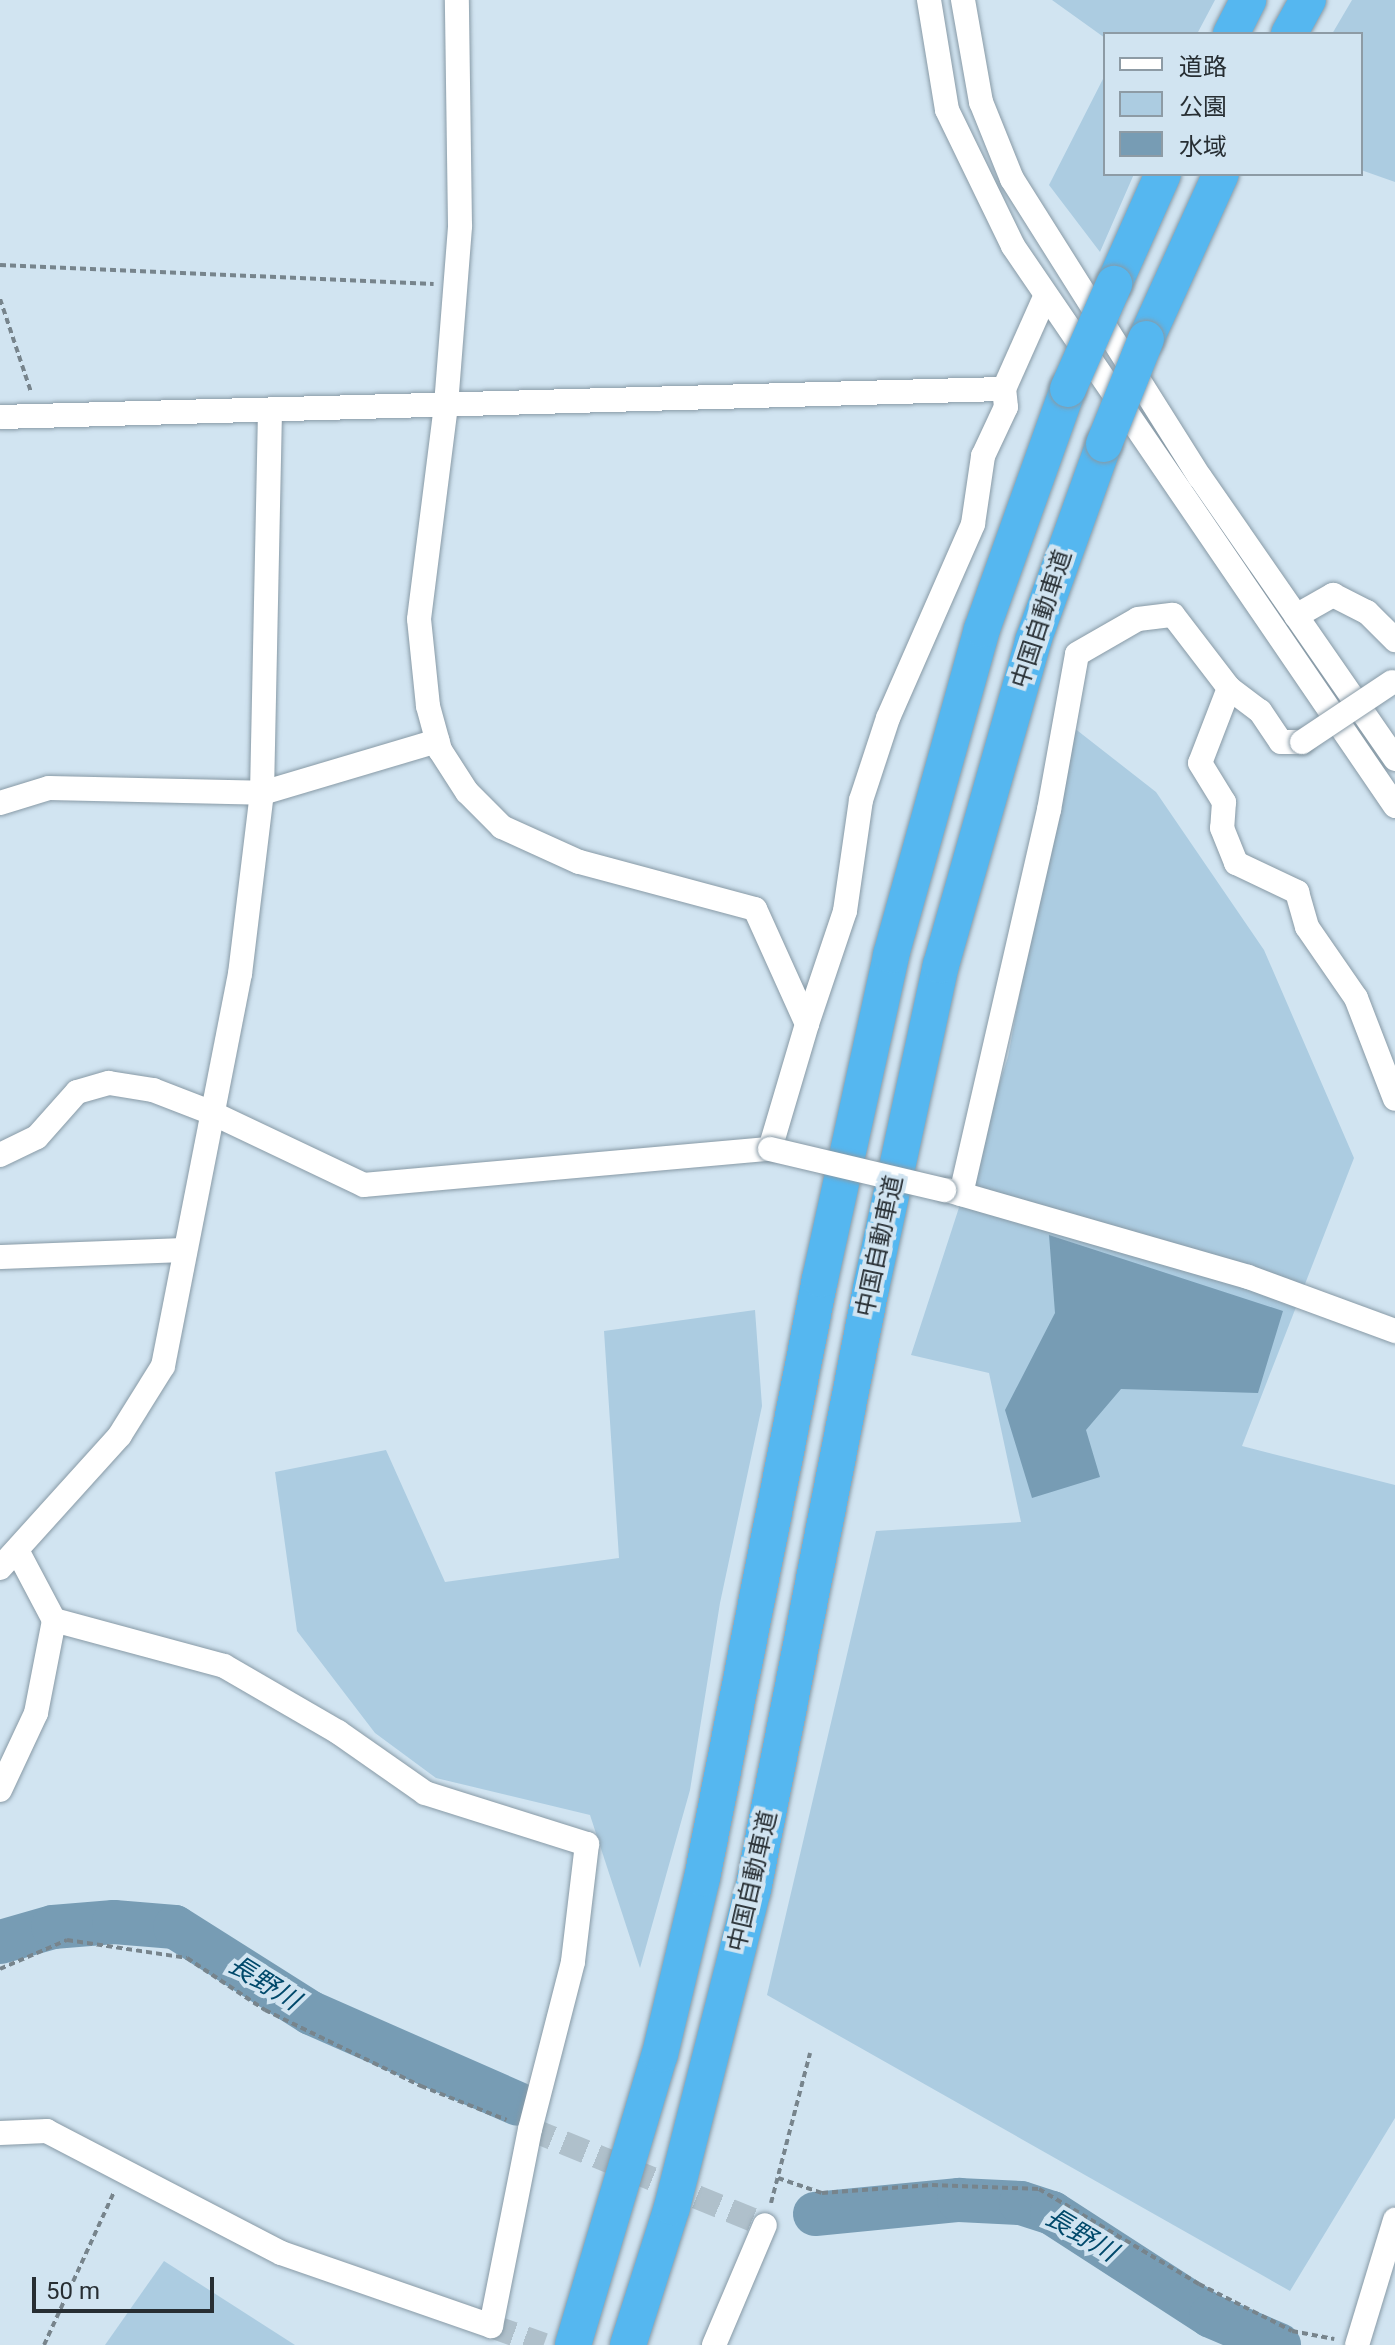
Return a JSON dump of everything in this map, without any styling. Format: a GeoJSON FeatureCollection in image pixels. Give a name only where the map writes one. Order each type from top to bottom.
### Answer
{"type":"FeatureCollection","features":[{"type":"Feature","properties":{"kind":"highway"},"geometry":{"type":"LineString","coordinates":[[1232,32],[1248,0]]}},
{"type":"Feature","properties":{"kind":"highway"},"geometry":{"type":"LineString","coordinates":[[1290,32],[1308,0]]}},
{"type":"Feature","properties":{"kind":"highway"},"geometry":{"type":"LineString","coordinates":[[573,2345],[660,2054],[702,1878],[820,1279],[891,955],[982,629],[1068,389],[1162,176]]}},
{"type":"Feature","properties":{"kind":"highway","name":"中国自動車道"},"geometry":{"type":"LineString","coordinates":[[628,2345],[672,2207],[753,1890],[874,1273],[941,965],[1033,641],[1104,444],[1146,339],[1220,176]]}},
{"type":"Feature","properties":{"kind":"street"},"geometry":{"type":"LineString","coordinates":[[457,0],[460,226],[446,405],[419,619],[437,741],[467,792],[502,827],[579,862],[755,909],[807,1024]]}},
{"type":"Feature","properties":{"kind":"street"},"geometry":{"type":"LineString","coordinates":[[929,0],[947,110],[990,205],[1045,297],[1395,806]]}},
{"type":"Feature","properties":{"kind":"street"},"geometry":{"type":"LineString","coordinates":[[963,0],[981,102],[1012,179],[1191,464],[1395,759]]}},
{"type":"Feature","properties":{"kind":"street"},"geometry":{"type":"LineString","coordinates":[[770,1149],[845,911],[861,800],[888,718],[973,524],[983,456],[1006,407],[1004,389],[1045,297]]}},
{"type":"Feature","properties":{"kind":"street"},"geometry":{"type":"LineString","coordinates":[[0,417],[270,412],[1004,389]]}},
{"type":"Feature","properties":{"kind":"street"},"geometry":{"type":"LineString","coordinates":[[0,2133],[47,2131],[281,2253],[491,2326],[530,2129],[573,1962],[587,1844],[425,1793],[338,1732],[224,1666],[54,1620],[9,1560],[120,1435],[163,1366],[210,1112],[240,974],[262,793],[270,412]]}},
{"type":"Feature","properties":{"kind":"street"},"geometry":{"type":"LineString","coordinates":[[1296,616],[1333,595],[1367,612],[1395,640]]}},
{"type":"Feature","properties":{"kind":"street"},"geometry":{"type":"LineString","coordinates":[[953,1192],[1049,810],[1077,654],[1138,619],[1173,615],[1229,688],[1260,711],[1281,742],[1302,742],[1393,680]]}},
{"type":"Feature","properties":{"kind":"street"},"geometry":{"type":"LineString","coordinates":[[1229,688],[1200,763],[1224,802],[1222,828],[1236,863],[1297,892],[1307,927],[1356,998],[1395,1099]]}},
{"type":"Feature","properties":{"kind":"street"},"geometry":{"type":"LineString","coordinates":[[0,803],[49,788],[262,793],[437,741]]}},
{"type":"Feature","properties":{"kind":"street"},"geometry":{"type":"LineString","coordinates":[[0,1155],[37,1137],[77,1092],[109,1083],[153,1090],[210,1112],[364,1185],[770,1149],[953,1192],[1248,1277],[1395,1331]]}},
{"type":"Feature","properties":{"kind":"street"},"geometry":{"type":"LineString","coordinates":[[0,1257],[185,1250]]}},
{"type":"Feature","properties":{"kind":"street"},"geometry":{"type":"LineString","coordinates":[[0,1790],[36,1713],[54,1620]]}},
{"type":"Feature","properties":{"kind":"street"},"geometry":{"type":"LineString","coordinates":[[1363,2344],[1395,2220]]}},
{"type":"Feature","properties":{"kind":"street"},"geometry":{"type":"LineString","coordinates":[[714,2345],[765,2225]]}},
{"type":"Feature","properties":{"kind":"path"},"geometry":{"type":"LineString","coordinates":[[0,265],[456,285]]}},
{"type":"Feature","properties":{"kind":"path"},"geometry":{"type":"LineString","coordinates":[[0,299],[40,417]]}},
{"type":"Feature","properties":{"kind":"path"},"geometry":{"type":"LineString","coordinates":[[0,1969],[67,1940],[187,1958],[265,2010],[421,2086],[530,2129]]}},
{"type":"Feature","properties":{"kind":"path"},"geometry":{"type":"LineString","coordinates":[[765,2225],[810,2053]]}},
{"type":"Feature","properties":{"kind":"path"},"geometry":{"type":"LineString","coordinates":[[44,2345],[124,2171]]}},
{"type":"Feature","properties":{"kind":"path"},"geometry":{"type":"LineString","coordinates":[[778,2178],[822,2193],[932,2185],[1039,2189],[1199,2284],[1292,2331],[1363,2344]]}},
{"type":"Feature","properties":{"kind":"green space"},"geometry":{"type":"Polygon","coordinates":[[[1052,0],[1215,0],[1198,32],[1103,32],[1103,37],[1052,0]]]}},
{"type":"Feature","properties":{"kind":"green space"},"geometry":{"type":"Polygon","coordinates":[[[1352,0],[1395,0],[1395,182],[1363,171],[1363,32],[1333,32],[1352,0]]]}},
{"type":"Feature","properties":{"kind":"green space"},"geometry":{"type":"Polygon","coordinates":[[[1103,79],[1103,176],[1133,176],[1100,252],[1049,185],[1103,79]]]}},
{"type":"Feature","properties":{"kind":"green space"},"geometry":{"type":"Polygon","coordinates":[[[1069,724],[1156,792],[1264,950],[1354,1158],[1242,1446],[1395,1485],[1395,2118],[1290,2291],[767,1995],[876,1531],[1021,1522],[989,1373],[911,1355],[1008,1057],[1069,724]]]}},
{"type":"Feature","properties":{"kind":"green space"},"geometry":{"type":"Polygon","coordinates":[[[755,1310],[762,1406],[720,1603],[690,1790],[640,1968],[590,1815],[436,1778],[375,1733],[297,1631],[275,1472],[386,1450],[445,1582],[619,1558],[604,1331],[755,1310]]]}},
{"type":"Feature","properties":{"kind":"green space"},"geometry":{"type":"Polygon","coordinates":[[[164,2261],[295,2345],[105,2345],[164,2261]]]}},
{"type":"Feature","properties":{"kind":"water"},"geometry":{"type":"Polygon","coordinates":[[[1049,1235],[1283,1311],[1258,1393],[1121,1389],[1086,1430],[1100,1477],[1032,1498],[1005,1410],[1055,1313],[1049,1235]]]}},
{"type":"Feature","properties":{"kind":"waterway","name":"長野川"},"geometry":{"type":"LineString","coordinates":[[0,1942],[53,1927],[114,1922],[175,1927],[311,2013],[518,2104]]}},
{"type":"Feature","properties":{"kind":"waterway","name":"長野川"},"geometry":{"type":"LineString","coordinates":[[815,2214],[959,2200],[1021,2203],[1052,2213],[1211,2316],[1279,2345]]}},
{"type":"Feature","properties":{"kind":"tunnel"},"geometry":{"type":"LineString","coordinates":[[530,2129],[765,2225]]}},
{"type":"Feature","properties":{"kind":"tunnel"},"geometry":{"type":"LineString","coordinates":[[491,2326],[544,2345]]}}]}
